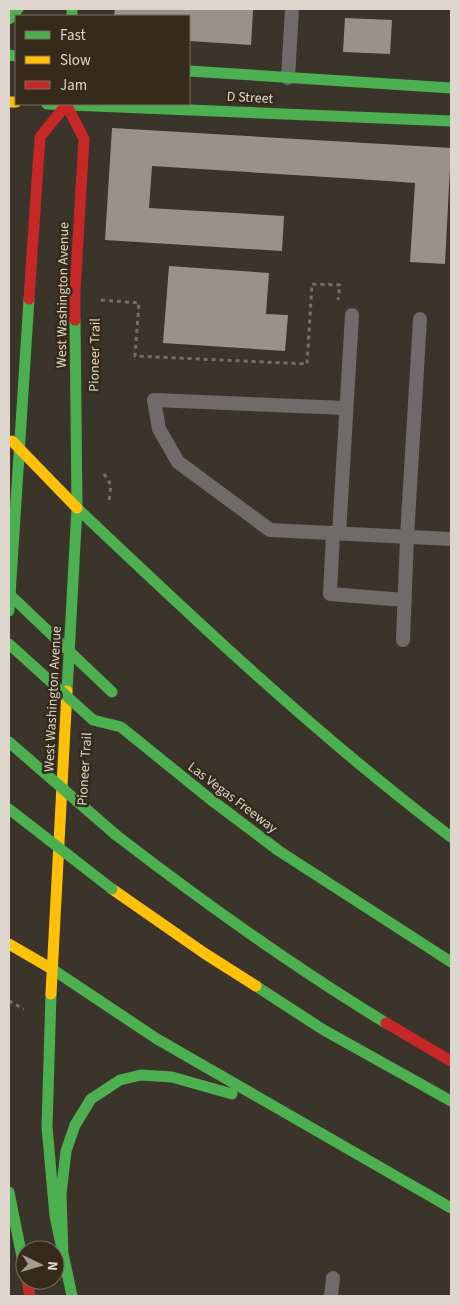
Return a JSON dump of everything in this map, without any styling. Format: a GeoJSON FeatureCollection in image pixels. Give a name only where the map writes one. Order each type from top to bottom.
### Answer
{"type":"FeatureCollection","features":[{"type":"Feature","properties":{"kind":"main road"},"geometry":{"type":"LineString","coordinates":[[9,19],[18,9]]}},
{"type":"Feature","properties":{"kind":"main road","name":"D Street"},"geometry":{"type":"LineString","coordinates":[[190,71],[451,88]]}},
{"type":"Feature","properties":{"kind":"main road","name":"West Washington Avenue"},"geometry":{"type":"LineString","coordinates":[[9,611],[40,137],[65,105]]}},
{"type":"Feature","properties":{"kind":"main road","name":"West Washington Avenue"},"geometry":{"type":"LineString","coordinates":[[59,1240],[54,1216],[46,1128],[52,969],[77,508],[75,291],[84,139],[67,105]]}},
{"type":"Feature","properties":{"kind":"main road","name":"D Street"},"geometry":{"type":"LineString","coordinates":[[89,105],[451,121]]}},
{"type":"Feature","properties":{"kind":"main road"},"geometry":{"type":"LineString","coordinates":[[9,438],[77,508],[186,613],[293,711],[362,769],[451,838]]}},
{"type":"Feature","properties":{"kind":"main road"},"geometry":{"type":"LineString","coordinates":[[9,594],[112,692],[114,701]]}},
{"type":"Feature","properties":{"kind":"main road","name":"Las Vegas Freeway"},"geometry":{"type":"LineString","coordinates":[[9,644],[93,720],[121,725],[210,800],[280,851],[451,962]]}},
{"type":"Feature","properties":{"kind":"main road"},"geometry":{"type":"LineString","coordinates":[[9,742],[116,835],[180,885],[285,960],[340,996],[451,1060]]}},
{"type":"Feature","properties":{"kind":"main road"},"geometry":{"type":"LineString","coordinates":[[9,810],[112,889],[204,953],[322,1029],[451,1101]]}},
{"type":"Feature","properties":{"kind":"main road"},"geometry":{"type":"LineString","coordinates":[[9,944],[52,969],[157,1039],[451,1208]]}},
{"type":"Feature","properties":{"kind":"main road"},"geometry":{"type":"LineString","coordinates":[[62,1240],[61,1194],[66,1151],[75,1125],[91,1098],[120,1080],[141,1075],[172,1077],[277,1107]]}},
{"type":"Feature","properties":{"kind":"main road"},"geometry":{"type":"LineString","coordinates":[[9,1192],[19,1240]]}},
{"type":"Feature","properties":{"kind":"main road","name":"West Washington Avenue"},"geometry":{"type":"LineString","coordinates":[[65,1265],[72,1296]]}},
{"type":"Feature","properties":{"kind":"lane"},"geometry":{"type":"LineString","coordinates":[[288,78],[292,9]]}},
{"type":"Feature","properties":{"kind":"lane"},"geometry":{"type":"LineString","coordinates":[[352,315],[346,408],[332,533],[330,594],[404,600]]}},
{"type":"Feature","properties":{"kind":"lane"},"geometry":{"type":"LineString","coordinates":[[403,640],[420,319]]}},
{"type":"Feature","properties":{"kind":"lane"},"geometry":{"type":"LineString","coordinates":[[346,408],[154,400],[159,429],[178,462],[270,530],[451,539]]}},
{"type":"Feature","properties":{"kind":"lane"},"geometry":{"type":"LineString","coordinates":[[331,1296],[333,1278]]}},
{"type":"Feature","properties":{"kind":"path","name":"Pioneer Trail"},"geometry":{"type":"LineString","coordinates":[[96,300],[139,304],[135,356],[307,364],[312,284],[340,286],[338,305]]}},
{"type":"Feature","properties":{"kind":"path"},"geometry":{"type":"LineString","coordinates":[[103,473],[111,486],[105,535]]}},
{"type":"Feature","properties":{"kind":"path"},"geometry":{"type":"LineString","coordinates":[[9,1000],[27,1011]]}},
{"type":"Feature","properties":{"kind":"building"},"geometry":{"type":"Polygon","coordinates":[[[115,9],[253,10],[251,45],[190,41],[190,15],[114,15],[115,9]]]}},
{"type":"Feature","properties":{"kind":"building"},"geometry":{"type":"Polygon","coordinates":[[[345,18],[392,20],[390,54],[343,52],[345,18]]]}},
{"type":"Feature","properties":{"kind":"building"},"geometry":{"type":"Polygon","coordinates":[[[112,128],[451,148],[445,264],[410,262],[415,183],[152,166],[149,208],[284,216],[282,251],[105,240],[112,128]]]}},
{"type":"Feature","properties":{"kind":"building"},"geometry":{"type":"Polygon","coordinates":[[[169,266],[269,273],[266,314],[288,315],[285,351],[163,343],[169,266]]]}},
{"type":"Feature","properties":{"kind":"traffic: fast"},"geometry":{"type":"LineString","coordinates":[[9,19],[18,9]]}},
{"type":"Feature","properties":{"kind":"traffic: fast"},"geometry":{"type":"LineString","coordinates":[[72,9],[72,15]]}},
{"type":"Feature","properties":{"kind":"traffic: fast"},"geometry":{"type":"LineString","coordinates":[[9,55],[15,56]]}},
{"type":"Feature","properties":{"kind":"traffic: fast"},"geometry":{"type":"LineString","coordinates":[[190,71],[451,88]]}},
{"type":"Feature","properties":{"kind":"traffic: fast"},"geometry":{"type":"LineString","coordinates":[[71,105],[451,121]]}},
{"type":"Feature","properties":{"kind":"traffic: fast"},"geometry":{"type":"LineString","coordinates":[[9,611],[29,299]]}},
{"type":"Feature","properties":{"kind":"traffic: fast"},"geometry":{"type":"LineString","coordinates":[[67,691],[77,508],[75,320]]}},
{"type":"Feature","properties":{"kind":"traffic: fast"},"geometry":{"type":"LineString","coordinates":[[77,508],[213,636],[306,719],[451,837]]}},
{"type":"Feature","properties":{"kind":"traffic: fast"},"geometry":{"type":"LineString","coordinates":[[9,594],[112,692]]}},
{"type":"Feature","properties":{"kind":"traffic: fast"},"geometry":{"type":"LineString","coordinates":[[9,644],[93,720]]}},
{"type":"Feature","properties":{"kind":"traffic: fast"},"geometry":{"type":"LineString","coordinates":[[93,720],[121,727],[210,799],[279,851],[451,962]]}},
{"type":"Feature","properties":{"kind":"traffic: fast"},"geometry":{"type":"LineString","coordinates":[[9,742],[116,835]]}},
{"type":"Feature","properties":{"kind":"traffic: fast"},"geometry":{"type":"LineString","coordinates":[[9,809],[112,889]]}},
{"type":"Feature","properties":{"kind":"traffic: fast"},"geometry":{"type":"LineString","coordinates":[[116,835],[248,933],[386,1023]]}},
{"type":"Feature","properties":{"kind":"traffic: fast"},"geometry":{"type":"LineString","coordinates":[[52,969],[157,1039],[451,1208]]}},
{"type":"Feature","properties":{"kind":"traffic: fast"},"geometry":{"type":"LineString","coordinates":[[256,986],[322,1029],[451,1101]]}},
{"type":"Feature","properties":{"kind":"traffic: fast"},"geometry":{"type":"LineString","coordinates":[[51,994],[47,1127],[55,1216],[72,1296]]}},
{"type":"Feature","properties":{"kind":"traffic: fast"},"geometry":{"type":"LineString","coordinates":[[62,1240],[61,1194],[66,1151],[75,1125],[91,1099],[120,1080],[141,1075],[172,1077],[232,1094]]}},
{"type":"Feature","properties":{"kind":"traffic: fast"},"geometry":{"type":"LineString","coordinates":[[9,1192],[19,1240]]}},
{"type":"Feature","properties":{"kind":"traffic: slow"},"geometry":{"type":"LineString","coordinates":[[9,102],[15,102]]}},
{"type":"Feature","properties":{"kind":"traffic: slow"},"geometry":{"type":"LineString","coordinates":[[12,441],[77,508]]}},
{"type":"Feature","properties":{"kind":"traffic: slow"},"geometry":{"type":"LineString","coordinates":[[51,994],[67,691]]}},
{"type":"Feature","properties":{"kind":"traffic: slow"},"geometry":{"type":"LineString","coordinates":[[112,889],[204,953],[256,986]]}},
{"type":"Feature","properties":{"kind":"traffic: slow"},"geometry":{"type":"LineString","coordinates":[[9,944],[52,969]]}},
{"type":"Feature","properties":{"kind":"traffic: jam"},"geometry":{"type":"LineString","coordinates":[[29,299],[40,137],[66,105]]}},
{"type":"Feature","properties":{"kind":"traffic: jam"},"geometry":{"type":"LineString","coordinates":[[67,105],[84,139],[75,320]]}},
{"type":"Feature","properties":{"kind":"traffic: jam"},"geometry":{"type":"LineString","coordinates":[[386,1023],[451,1061]]}},
{"type":"Feature","properties":{"kind":"traffic: jam"},"geometry":{"type":"LineString","coordinates":[[29,1290],[30,1296]]}}]}
